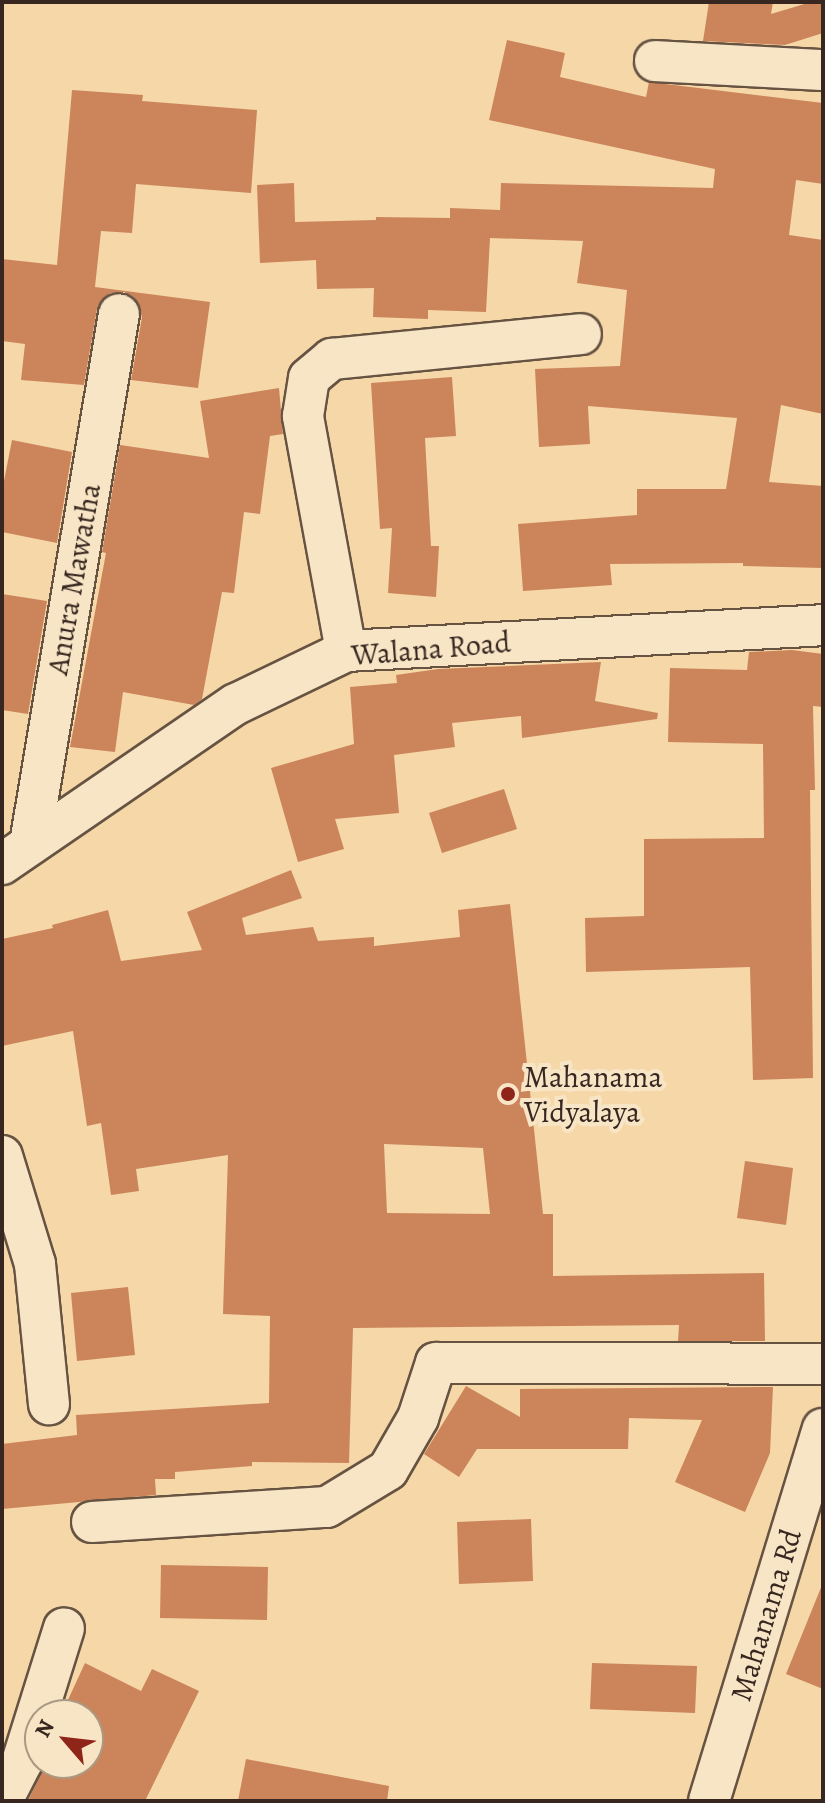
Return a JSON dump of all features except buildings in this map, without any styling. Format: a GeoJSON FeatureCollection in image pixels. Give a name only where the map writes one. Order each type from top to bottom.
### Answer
{"type":"FeatureCollection","features":[{"type":"Feature","properties":{"kind":"street"},"geometry":{"type":"LineString","coordinates":[[655,61],[823,70]]}},
{"type":"Feature","properties":{"kind":"street","name":"Anura Mawatha"},"geometry":{"type":"LineString","coordinates":[[16,854],[119,314]]}},
{"type":"Feature","properties":{"kind":"street"},"geometry":{"type":"LineString","coordinates":[[346,651],[303,416],[309,378],[332,359],[581,334]]}},
{"type":"Feature","properties":{"kind":"street","name":"Walana Road"},"geometry":{"type":"LineString","coordinates":[[16,854],[236,704],[346,651],[823,625]]}},
{"type":"Feature","properties":{"kind":"street"},"geometry":{"type":"LineString","coordinates":[[2,1156],[35,1264],[49,1404]]}},
{"type":"Feature","properties":{"kind":"street"},"geometry":{"type":"LineString","coordinates":[[92,1522],[327,1507],[388,1470],[418,1418],[436,1363],[823,1364]]}},
{"type":"Feature","properties":{"kind":"street","name":"Mahanama Rd"},"geometry":{"type":"LineString","coordinates":[[709,1801],[823,1429]]}},
{"type":"Feature","properties":{"kind":"street"},"geometry":{"type":"LineString","coordinates":[[2,1801],[22,1762],[64,1628]]}},
{"type":"Feature","properties":{"kind":"place","name":"Mahanama Vidyalaya"},"geometry":{"type":"Point","coordinates":[508,1094]}}]}
